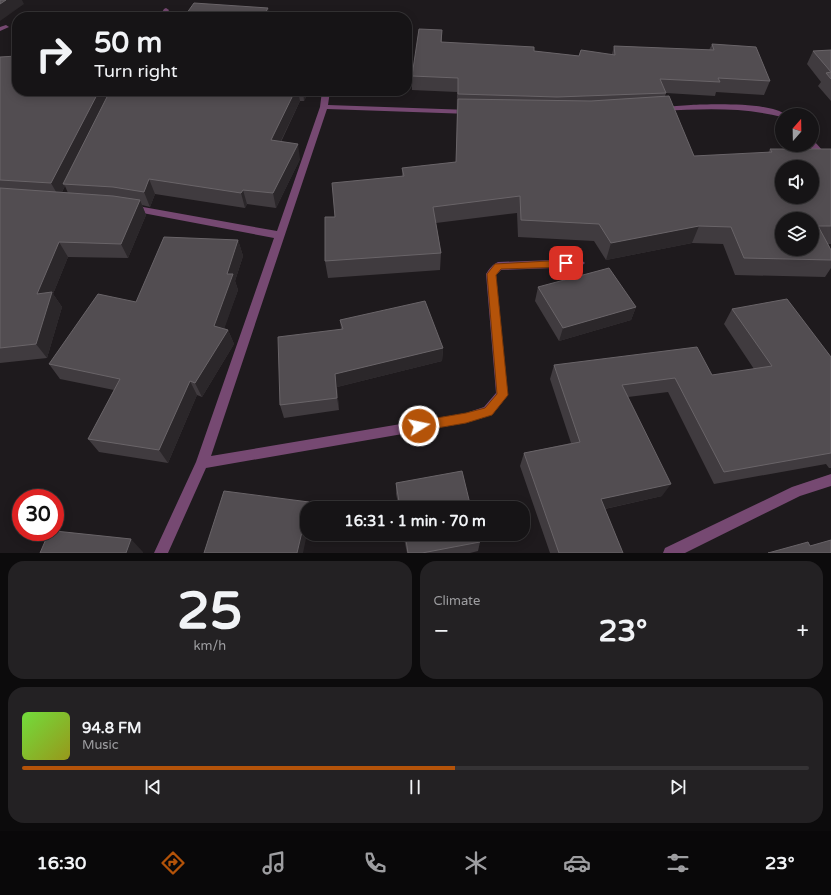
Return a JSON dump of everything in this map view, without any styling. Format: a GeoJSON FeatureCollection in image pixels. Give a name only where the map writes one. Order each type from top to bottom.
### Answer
{"type":"FeatureCollection","features":[{"type":"Feature","properties":{"kind":"street"},"geometry":{"type":"LineString","coordinates":[[161,553],[202,463],[278,235],[324,107],[325,96]]}},
{"type":"Feature","properties":{"kind":"street"},"geometry":{"type":"LineString","coordinates":[[324,107],[478,112]]}},
{"type":"Feature","properties":{"kind":"street"},"geometry":{"type":"LineString","coordinates":[[656,109],[749,108],[770,110],[775,112]]}},
{"type":"Feature","properties":{"kind":"street"},"geometry":{"type":"LineString","coordinates":[[819,152],[831,165]]}},
{"type":"Feature","properties":{"kind":"street"},"geometry":{"type":"LineString","coordinates":[[120,206],[278,235]]}},
{"type":"Feature","properties":{"kind":"street"},"geometry":{"type":"LineString","coordinates":[[202,463],[466,418],[488,411],[502,395],[492,274],[498,266],[580,263]]}},
{"type":"Feature","properties":{"kind":"street"},"geometry":{"type":"LineString","coordinates":[[670,553],[797,491],[831,480]]}},
{"type":"Feature","properties":{"kind":"building"},"geometry":{"type":"Polygon","coordinates":[[[0,0],[6,0],[0,4],[0,0]]]}},
{"type":"Feature","properties":{"kind":"building"},"geometry":{"type":"Polygon","coordinates":[[[194,3],[268,8],[266,12],[188,12],[194,3]]]}},
{"type":"Feature","properties":{"kind":"building"},"geometry":{"type":"Polygon","coordinates":[[[419,29],[442,30],[441,42],[534,47],[534,51],[579,56],[581,50],[615,55],[614,46],[714,50],[712,44],[756,47],[770,81],[718,78],[720,82],[660,79],[666,93],[557,97],[458,94],[458,78],[412,76],[419,29]]]}},
{"type":"Feature","properties":{"kind":"building"},"geometry":{"type":"Polygon","coordinates":[[[831,50],[831,72],[813,51],[831,50]]]}},
{"type":"Feature","properties":{"kind":"building"},"geometry":{"type":"Polygon","coordinates":[[[12,56],[12,96],[96,96],[51,183],[0,180],[0,57],[12,56]]]}},
{"type":"Feature","properties":{"kind":"building"},"geometry":{"type":"Polygon","coordinates":[[[831,72],[831,79],[826,73],[831,72]]]}},
{"type":"Feature","properties":{"kind":"building"},"geometry":{"type":"Polygon","coordinates":[[[107,96],[293,96],[271,140],[298,144],[273,193],[243,190],[241,193],[149,179],[144,192],[113,187],[63,184],[107,96]]]}},
{"type":"Feature","properties":{"kind":"building"},"geometry":{"type":"Polygon","coordinates":[[[669,96],[694,156],[772,152],[770,149],[775,149],[775,152],[819,152],[819,149],[831,149],[831,226],[819,226],[819,212],[775,212],[775,256],[819,256],[819,228],[831,250],[831,260],[744,258],[731,227],[699,226],[611,243],[599,224],[521,220],[520,196],[433,207],[441,253],[325,261],[325,217],[335,217],[332,183],[404,176],[402,168],[456,162],[458,99],[591,101],[669,96]]]}},
{"type":"Feature","properties":{"kind":"building"},"geometry":{"type":"Polygon","coordinates":[[[0,188],[113,196],[140,200],[121,244],[59,242],[37,294],[52,292],[36,344],[0,348],[0,188]]]}},
{"type":"Feature","properties":{"kind":"building"},"geometry":{"type":"Polygon","coordinates":[[[164,237],[238,240],[227,274],[233,274],[214,326],[228,330],[195,383],[190,381],[159,450],[88,439],[120,379],[49,364],[98,294],[136,302],[164,237]]]}},
{"type":"Feature","properties":{"kind":"building"},"geometry":{"type":"Polygon","coordinates":[[[609,268],[636,307],[563,328],[538,287],[609,268]]]}},
{"type":"Feature","properties":{"kind":"building"},"geometry":{"type":"Polygon","coordinates":[[[787,299],[831,357],[831,453],[724,472],[675,378],[622,385],[671,484],[601,499],[623,553],[559,553],[524,453],[580,442],[554,365],[697,347],[712,375],[772,366],[732,309],[787,299]]]}},
{"type":"Feature","properties":{"kind":"building"},"geometry":{"type":"Polygon","coordinates":[[[425,301],[443,348],[335,374],[337,398],[280,405],[278,337],[343,329],[340,320],[425,301]]]}},
{"type":"Feature","properties":{"kind":"building"},"geometry":{"type":"Polygon","coordinates":[[[462,471],[469,501],[399,501],[396,483],[462,471]]]}},
{"type":"Feature","properties":{"kind":"building"},"geometry":{"type":"Polygon","coordinates":[[[224,491],[301,501],[300,501],[300,540],[297,553],[204,553],[224,491]]]}},
{"type":"Feature","properties":{"kind":"building"},"geometry":{"type":"Polygon","coordinates":[[[64,532],[131,539],[126,553],[40,553],[45,541],[64,541],[64,532]]]}},
{"type":"Feature","properties":{"kind":"building"},"geometry":{"type":"Polygon","coordinates":[[[831,540],[831,553],[768,553],[808,542],[810,546],[831,540]]]}},
{"type":"Feature","properties":{"kind":"building"},"geometry":{"type":"Polygon","coordinates":[[[406,541],[480,542],[422,553],[408,553],[406,541]]]}},
{"type":"Feature","properties":{"kind":"route"},"geometry":{"type":"LineString","coordinates":[[419,426],[466,418],[488,411],[502,395],[492,283],[492,274],[498,266],[566,263]]}}]}
